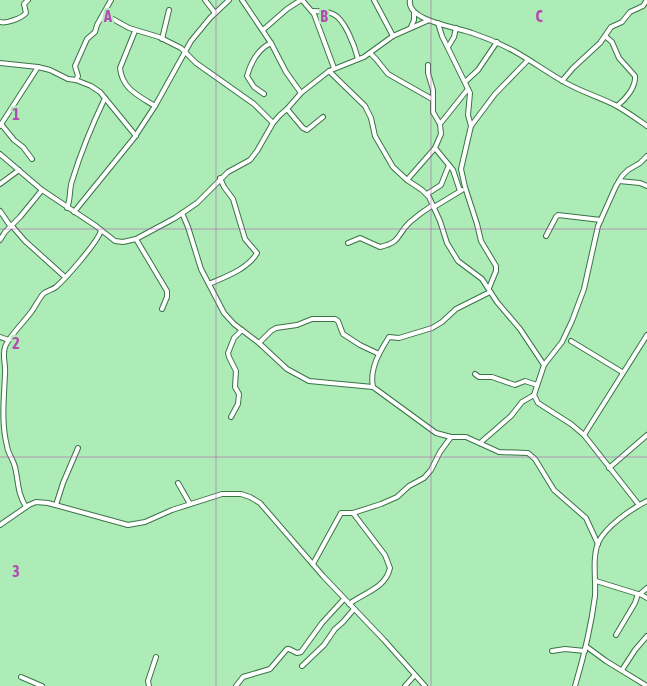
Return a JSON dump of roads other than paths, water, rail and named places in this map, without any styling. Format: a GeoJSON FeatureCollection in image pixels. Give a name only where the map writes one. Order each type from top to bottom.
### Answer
{"type":"FeatureCollection","features":[{"type":"Feature","properties":{"kind":"street"},"geometry":{"type":"LineString","coordinates":[[0,22],[6,23],[23,17],[26,13],[24,4],[28,0]]}},
{"type":"Feature","properties":{"kind":"street"},"geometry":{"type":"LineString","coordinates":[[76,80],[78,76],[75,66],[80,58],[81,50],[87,39],[95,32],[111,0]]}},
{"type":"Feature","properties":{"kind":"street"},"geometry":{"type":"LineString","coordinates":[[205,0],[215,13]]}},
{"type":"Feature","properties":{"kind":"street"},"geometry":{"type":"LineString","coordinates":[[74,212],[136,136],[184,51],[215,13],[229,0]]}},
{"type":"Feature","properties":{"kind":"street"},"geometry":{"type":"LineString","coordinates":[[242,0],[263,30],[282,66],[301,93]]}},
{"type":"Feature","properties":{"kind":"street"},"geometry":{"type":"LineString","coordinates":[[263,30],[287,9],[302,0],[312,11],[334,68]]}},
{"type":"Feature","properties":{"kind":"street"},"geometry":{"type":"LineString","coordinates":[[307,4],[312,0]]}},
{"type":"Feature","properties":{"kind":"street"},"geometry":{"type":"LineString","coordinates":[[374,0],[393,36]]}},
{"type":"Feature","properties":{"kind":"street"},"geometry":{"type":"LineString","coordinates":[[410,0],[410,7],[414,13],[427,21],[456,28],[497,42],[562,81],[617,106],[647,126]]}},
{"type":"Feature","properties":{"kind":"street"},"geometry":{"type":"LineString","coordinates":[[562,81],[605,36],[611,27],[622,22],[630,12],[643,6],[647,0]]}},
{"type":"Feature","properties":{"kind":"street"},"geometry":{"type":"LineString","coordinates":[[162,39],[169,10]]}},
{"type":"Feature","properties":{"kind":"street"},"geometry":{"type":"LineString","coordinates":[[312,11],[331,13],[336,16],[354,45],[358,59]]}},
{"type":"Feature","properties":{"kind":"street"},"geometry":{"type":"LineString","coordinates":[[409,28],[413,25],[414,13]]}},
{"type":"Feature","properties":{"kind":"street"},"geometry":{"type":"LineString","coordinates":[[104,14],[135,31],[162,39],[184,51],[196,63],[254,104],[273,123]]}},
{"type":"Feature","properties":{"kind":"street"},"geometry":{"type":"LineString","coordinates":[[0,154],[42,190],[115,241],[123,242],[136,239],[164,226],[202,198],[220,178],[252,157],[273,123],[301,93],[329,71],[370,53],[393,36],[427,21]]}},
{"type":"Feature","properties":{"kind":"street"},"geometry":{"type":"LineString","coordinates":[[438,23],[468,89],[470,99],[468,115],[471,126]]}},
{"type":"Feature","properties":{"kind":"street"},"geometry":{"type":"LineString","coordinates":[[448,47],[454,37],[456,28]]}},
{"type":"Feature","properties":{"kind":"street"},"geometry":{"type":"LineString","coordinates":[[135,31],[120,71],[126,86],[154,106]]}},
{"type":"Feature","properties":{"kind":"street"},"geometry":{"type":"LineString","coordinates":[[605,36],[612,42],[619,58],[635,76],[635,83],[630,93],[617,106]]}},
{"type":"Feature","properties":{"kind":"street"},"geometry":{"type":"LineString","coordinates":[[465,82],[484,61],[497,42]]}},
{"type":"Feature","properties":{"kind":"street"},"geometry":{"type":"LineString","coordinates":[[264,94],[254,86],[247,76],[252,62],[265,46],[271,43]]}},
{"type":"Feature","properties":{"kind":"street"},"geometry":{"type":"LineString","coordinates":[[370,53],[388,74],[432,99]]}},
{"type":"Feature","properties":{"kind":"street"},"geometry":{"type":"LineString","coordinates":[[373,387],[373,370],[379,354],[389,337],[399,338],[432,328],[442,322],[456,309],[489,290],[496,266],[481,241],[478,224],[461,169],[471,126],[496,94],[528,60]]}},
{"type":"Feature","properties":{"kind":"street"},"geometry":{"type":"LineString","coordinates":[[0,64],[38,67],[50,70],[68,79],[76,80],[97,89],[136,136]]}},
{"type":"Feature","properties":{"kind":"street"},"geometry":{"type":"LineString","coordinates":[[407,180],[436,148],[441,134],[440,124],[433,112],[433,90],[428,73],[428,65]]}},
{"type":"Feature","properties":{"kind":"street"},"geometry":{"type":"LineString","coordinates":[[32,159],[1,125],[38,67]]}},
{"type":"Feature","properties":{"kind":"street"},"geometry":{"type":"LineString","coordinates":[[329,71],[365,106],[382,150],[397,172],[427,194],[434,206],[449,247],[458,261],[478,275],[520,329],[544,365]]}},
{"type":"Feature","properties":{"kind":"street"},"geometry":{"type":"LineString","coordinates":[[440,124],[468,89]]}},
{"type":"Feature","properties":{"kind":"street"},"geometry":{"type":"LineString","coordinates":[[67,208],[71,199],[72,183],[92,125],[106,98]]}},
{"type":"Feature","properties":{"kind":"street"},"geometry":{"type":"LineString","coordinates":[[287,109],[303,128],[307,130],[323,117]]}},
{"type":"Feature","properties":{"kind":"street"},"geometry":{"type":"LineString","coordinates":[[436,148],[450,165],[457,178],[460,191]]}},
{"type":"Feature","properties":{"kind":"street"},"geometry":{"type":"LineString","coordinates":[[638,505],[584,435],[571,424],[538,404],[534,395],[544,365],[562,342],[572,321],[584,288],[592,247],[601,220],[619,180],[628,170],[647,156]]}},
{"type":"Feature","properties":{"kind":"street"},"geometry":{"type":"LineString","coordinates":[[427,194],[441,185],[450,165]]}},
{"type":"Feature","properties":{"kind":"street"},"geometry":{"type":"LineString","coordinates":[[0,184],[19,170]]}},
{"type":"Feature","properties":{"kind":"street"},"geometry":{"type":"LineString","coordinates":[[209,284],[241,268],[254,258],[257,253],[245,239],[233,199],[220,178]]}},
{"type":"Feature","properties":{"kind":"street"},"geometry":{"type":"LineString","coordinates":[[619,180],[647,186]]}},
{"type":"Feature","properties":{"kind":"street"},"geometry":{"type":"LineString","coordinates":[[348,243],[360,238],[380,247],[392,243],[398,240],[408,224],[434,206],[466,188]]}},
{"type":"Feature","properties":{"kind":"street"},"geometry":{"type":"LineString","coordinates":[[0,240],[4,232],[42,190]]}},
{"type":"Feature","properties":{"kind":"street"},"geometry":{"type":"LineString","coordinates":[[0,210],[11,226],[65,277]]}},
{"type":"Feature","properties":{"kind":"street"},"geometry":{"type":"LineString","coordinates":[[182,213],[201,269],[229,319],[260,343],[287,370],[314,382],[348,383],[373,387],[436,433],[451,437],[466,437],[499,452],[524,452],[532,456],[554,490],[586,518],[598,544]]}},
{"type":"Feature","properties":{"kind":"street"},"geometry":{"type":"LineString","coordinates":[[546,236],[558,215],[601,220]]}},
{"type":"Feature","properties":{"kind":"street"},"geometry":{"type":"LineString","coordinates":[[26,507],[19,494],[16,468],[8,450],[2,417],[6,374],[4,355],[9,340],[44,293],[54,288],[65,277],[100,235],[101,230]]}},
{"type":"Feature","properties":{"kind":"street"},"geometry":{"type":"LineString","coordinates":[[136,239],[166,291],[167,297],[162,309]]}},
{"type":"Feature","properties":{"kind":"street"},"geometry":{"type":"LineString","coordinates":[[260,343],[270,331],[276,328],[297,325],[312,319],[336,319],[343,334],[379,354]]}},
{"type":"Feature","properties":{"kind":"street"},"geometry":{"type":"LineString","coordinates":[[231,417],[238,404],[239,394],[235,387],[236,371],[228,353],[234,338],[242,330]]}},
{"type":"Feature","properties":{"kind":"street"},"geometry":{"type":"LineString","coordinates":[[584,435],[647,336]]}},
{"type":"Feature","properties":{"kind":"street"},"geometry":{"type":"LineString","coordinates":[[0,337],[9,340]]}},
{"type":"Feature","properties":{"kind":"street"},"geometry":{"type":"LineString","coordinates":[[571,341],[622,372],[622,374]]}},
{"type":"Feature","properties":{"kind":"street"},"geometry":{"type":"LineString","coordinates":[[475,374],[479,377],[492,377],[515,385],[524,381],[537,385]]}},
{"type":"Feature","properties":{"kind":"street"},"geometry":{"type":"LineString","coordinates":[[480,443],[511,416],[522,402],[534,395]]}},
{"type":"Feature","properties":{"kind":"street"},"geometry":{"type":"LineString","coordinates":[[609,468],[647,436]]}},
{"type":"Feature","properties":{"kind":"street"},"geometry":{"type":"LineString","coordinates":[[313,564],[339,515],[344,512],[353,514],[397,497],[409,486],[424,478],[451,437]]}},
{"type":"Feature","properties":{"kind":"street"},"geometry":{"type":"LineString","coordinates":[[56,505],[62,483],[78,448]]}},
{"type":"Feature","properties":{"kind":"street"},"geometry":{"type":"LineString","coordinates":[[178,483],[190,504]]}},
{"type":"Feature","properties":{"kind":"street"},"geometry":{"type":"LineString","coordinates":[[0,526],[36,502],[56,505],[128,525],[145,522],[206,498],[227,494],[241,494],[260,503],[344,600],[384,640],[414,676],[425,686]]}},
{"type":"Feature","properties":{"kind":"street"},"geometry":{"type":"LineString","coordinates":[[575,686],[586,649],[596,580],[595,560],[598,544],[604,533],[638,505],[647,501]]}},
{"type":"Feature","properties":{"kind":"street"},"geometry":{"type":"LineString","coordinates":[[349,604],[380,587],[390,568],[385,554],[353,514]]}},
{"type":"Feature","properties":{"kind":"street"},"geometry":{"type":"LineString","coordinates":[[596,580],[647,598]]}},
{"type":"Feature","properties":{"kind":"street"},"geometry":{"type":"LineString","coordinates":[[616,635],[639,594],[647,588]]}},
{"type":"Feature","properties":{"kind":"street"},"geometry":{"type":"LineString","coordinates":[[236,686],[243,677],[270,669],[287,649],[297,653],[302,652],[322,623],[344,600]]}},
{"type":"Feature","properties":{"kind":"street"},"geometry":{"type":"LineString","coordinates":[[302,666],[324,645],[335,629],[354,609]]}},
{"type":"Feature","properties":{"kind":"street"},"geometry":{"type":"LineString","coordinates":[[622,670],[635,650],[647,638]]}},
{"type":"Feature","properties":{"kind":"street"},"geometry":{"type":"LineString","coordinates":[[552,651],[586,649],[622,670],[640,684],[647,686]]}},
{"type":"Feature","properties":{"kind":"street"},"geometry":{"type":"LineString","coordinates":[[149,686],[148,678],[156,657]]}},
{"type":"Feature","properties":{"kind":"street"},"geometry":{"type":"LineString","coordinates":[[405,686],[414,676]]}},
{"type":"Feature","properties":{"kind":"street"},"geometry":{"type":"LineString","coordinates":[[20,677],[42,686]]}}]}
